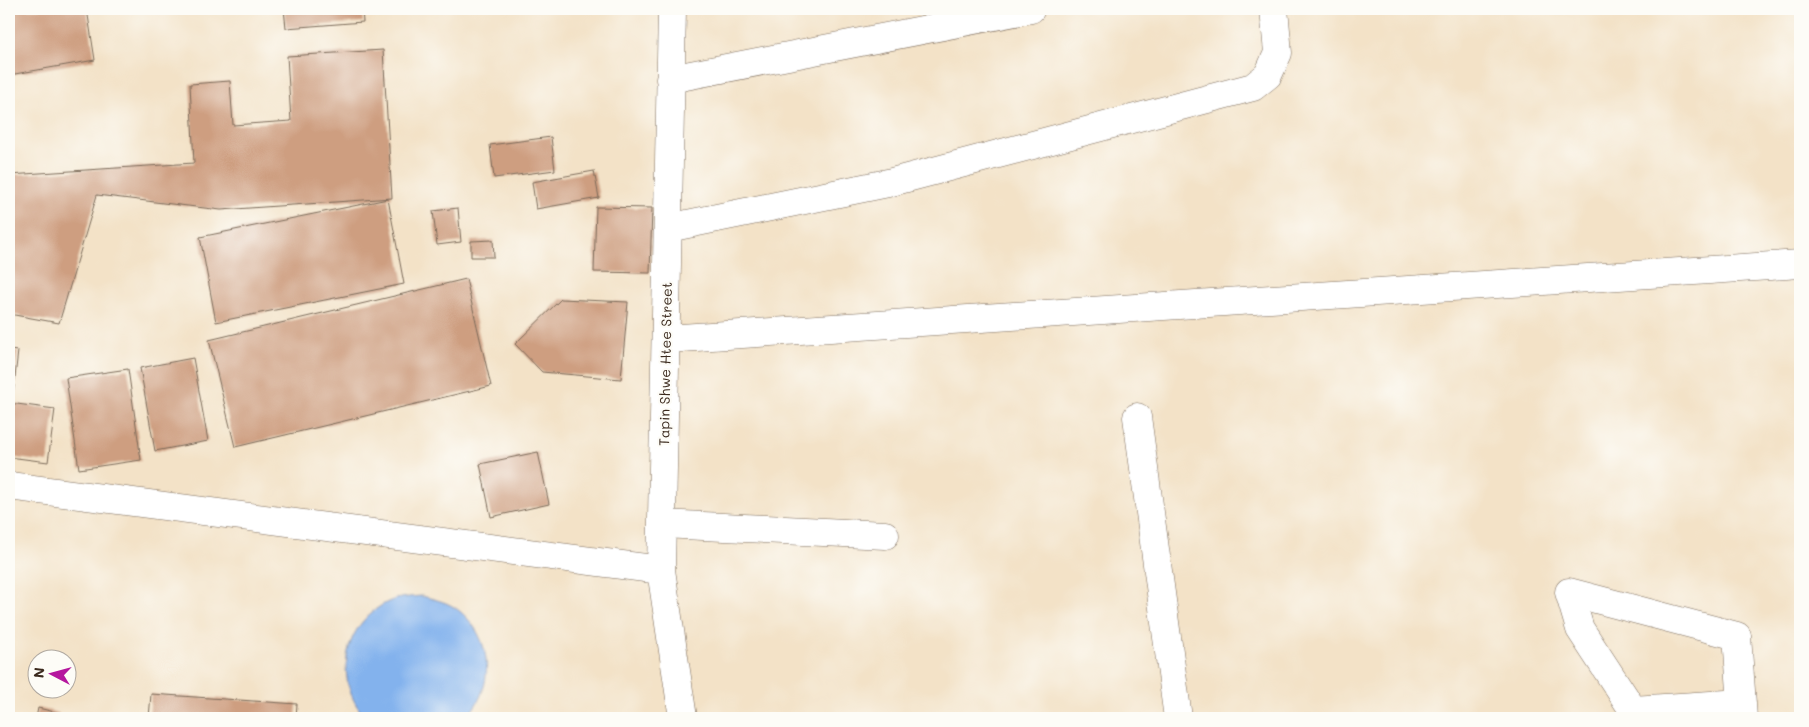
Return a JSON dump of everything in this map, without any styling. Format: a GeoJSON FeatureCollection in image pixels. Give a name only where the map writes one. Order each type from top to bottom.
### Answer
{"type":"FeatureCollection","features":[{"type":"Feature","properties":{"kind":"street","name":"Tapin Shwe Htee Street"},"geometry":{"type":"LineString","coordinates":[[672,9],[661,570],[683,718]]}},
{"type":"Feature","properties":{"kind":"street"},"geometry":{"type":"LineString","coordinates":[[670,79],[1032,9]]}},
{"type":"Feature","properties":{"kind":"street"},"geometry":{"type":"LineString","coordinates":[[668,228],[888,183],[1253,87],[1268,76],[1278,53],[1274,9]]}},
{"type":"Feature","properties":{"kind":"street"},"geometry":{"type":"LineString","coordinates":[[666,339],[1800,264]]}},
{"type":"Feature","properties":{"kind":"street"},"geometry":{"type":"LineString","coordinates":[[1138,417],[1178,718]]}},
{"type":"Feature","properties":{"kind":"street"},"geometry":{"type":"LineString","coordinates":[[9,486],[661,570]]}},
{"type":"Feature","properties":{"kind":"street"},"geometry":{"type":"LineString","coordinates":[[662,524],[885,534]]}},
{"type":"Feature","properties":{"kind":"street"},"geometry":{"type":"LineString","coordinates":[[1569,592],[1737,636],[1742,711],[1633,710],[1580,629],[1569,592]]}},
{"type":"Feature","properties":{"kind":"water"},"geometry":{"type":"Polygon","coordinates":[[[422,596],[454,607],[467,618],[476,631],[483,645],[486,660],[486,676],[483,691],[476,705],[465,718],[366,718],[356,704],[349,688],[346,671],[347,655],[352,639],[361,624],[372,612],[388,602],[400,598],[422,596]]]}},
{"type":"Feature","properties":{"kind":"building"},"geometry":{"type":"Polygon","coordinates":[[[9,9],[87,9],[95,60],[9,75],[9,9]]]}},
{"type":"Feature","properties":{"kind":"building"},"geometry":{"type":"Polygon","coordinates":[[[284,9],[362,9],[363,22],[286,28],[284,9]]]}},
{"type":"Feature","properties":{"kind":"building"},"geometry":{"type":"Polygon","coordinates":[[[383,50],[392,198],[221,210],[97,195],[59,323],[9,314],[9,175],[194,163],[190,84],[230,81],[233,125],[291,121],[287,56],[383,50]]]}},
{"type":"Feature","properties":{"kind":"building"},"geometry":{"type":"Polygon","coordinates":[[[551,137],[555,170],[494,178],[490,145],[551,137]]]}},
{"type":"Feature","properties":{"kind":"building"},"geometry":{"type":"Polygon","coordinates":[[[594,171],[599,198],[536,209],[532,182],[594,171]]]}},
{"type":"Feature","properties":{"kind":"building"},"geometry":{"type":"Polygon","coordinates":[[[388,199],[404,284],[216,322],[200,237],[388,199]]]}},
{"type":"Feature","properties":{"kind":"building"},"geometry":{"type":"Polygon","coordinates":[[[596,207],[652,208],[650,273],[594,272],[596,207]]]}},
{"type":"Feature","properties":{"kind":"building"},"geometry":{"type":"Polygon","coordinates":[[[458,208],[461,242],[437,245],[433,211],[458,208]]]}},
{"type":"Feature","properties":{"kind":"building"},"geometry":{"type":"Polygon","coordinates":[[[493,240],[494,257],[471,257],[471,241],[493,240]]]}},
{"type":"Feature","properties":{"kind":"building"},"geometry":{"type":"Polygon","coordinates":[[[466,279],[491,386],[235,447],[209,340],[466,279]]]}},
{"type":"Feature","properties":{"kind":"building"},"geometry":{"type":"Polygon","coordinates":[[[561,299],[628,302],[621,379],[542,372],[515,344],[561,299]]]}},
{"type":"Feature","properties":{"kind":"building"},"geometry":{"type":"Polygon","coordinates":[[[9,350],[18,351],[13,395],[9,394],[9,350]]]}},
{"type":"Feature","properties":{"kind":"building"},"geometry":{"type":"Polygon","coordinates":[[[193,358],[208,441],[155,451],[140,368],[193,358]]]}},
{"type":"Feature","properties":{"kind":"building"},"geometry":{"type":"Polygon","coordinates":[[[128,369],[141,460],[79,469],[66,378],[128,369]]]}},
{"type":"Feature","properties":{"kind":"building"},"geometry":{"type":"Polygon","coordinates":[[[9,403],[55,409],[48,462],[9,457],[9,403]]]}},
{"type":"Feature","properties":{"kind":"building"},"geometry":{"type":"Polygon","coordinates":[[[538,452],[549,504],[491,517],[480,464],[538,452]]]}},
{"type":"Feature","properties":{"kind":"building"},"geometry":{"type":"Polygon","coordinates":[[[151,694],[297,704],[296,718],[149,718],[151,694]]]}},
{"type":"Feature","properties":{"kind":"building"},"geometry":{"type":"Polygon","coordinates":[[[38,708],[59,713],[57,718],[36,718],[38,708]]]}}]}
